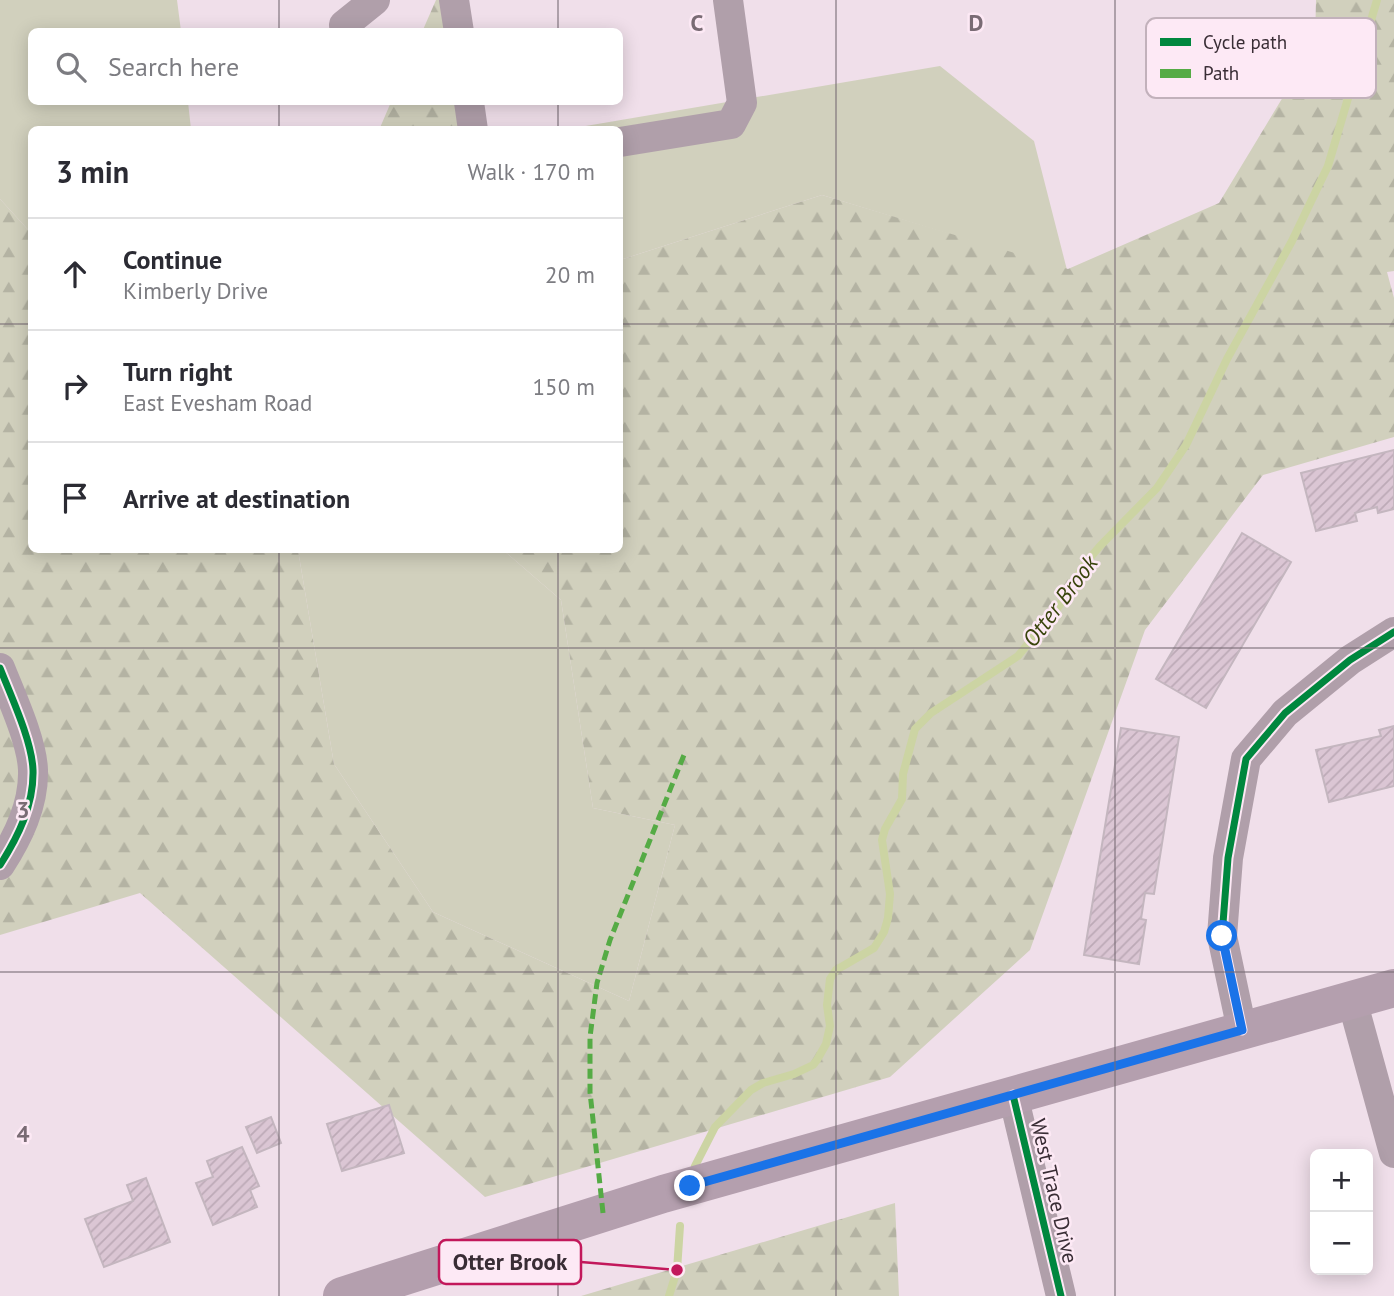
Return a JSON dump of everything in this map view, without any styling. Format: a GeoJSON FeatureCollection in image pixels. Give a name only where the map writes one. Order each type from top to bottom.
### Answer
{"type":"FeatureCollection","features":[{"type":"Feature","properties":{"kind":"main road"},"geometry":{"type":"LineString","coordinates":[[342,1296],[663,1194],[1394,988]]}},
{"type":"Feature","properties":{"kind":"street"},"geometry":{"type":"LineString","coordinates":[[344,25],[375,0]]}},
{"type":"Feature","properties":{"kind":"street"},"geometry":{"type":"LineString","coordinates":[[454,0],[458,28]]}},
{"type":"Feature","properties":{"kind":"street"},"geometry":{"type":"LineString","coordinates":[[623,142],[731,124],[742,103],[730,11]]}},
{"type":"Feature","properties":{"kind":"street"},"geometry":{"type":"LineString","coordinates":[[469,105],[472,126]]}},
{"type":"Feature","properties":{"kind":"street"},"geometry":{"type":"LineString","coordinates":[[1242,1030],[1222,936],[1228,858],[1246,760],[1285,713],[1350,660],[1394,632]]}},
{"type":"Feature","properties":{"kind":"street"},"geometry":{"type":"LineString","coordinates":[[0,668],[22,723],[33,770],[28,807],[22,826],[0,865]]}},
{"type":"Feature","properties":{"kind":"street"},"geometry":{"type":"LineString","coordinates":[[1352,1000],[1394,1153]]}},
{"type":"Feature","properties":{"kind":"street","name":"West Trace Drive"},"geometry":{"type":"LineString","coordinates":[[1013,1095],[1061,1296]]}},
{"type":"Feature","properties":{"kind":"green space"},"geometry":{"type":"Polygon","coordinates":[[[0,0],[177,0],[181,28],[28,28],[28,105],[188,105],[191,126],[28,126],[28,230],[0,199],[0,0]]]}},
{"type":"Feature","properties":{"kind":"green space"},"geometry":{"type":"Polygon","coordinates":[[[436,0],[448,0],[452,28],[424,28],[436,0]]]}},
{"type":"Feature","properties":{"kind":"green space"},"geometry":{"type":"Polygon","coordinates":[[[1316,0],[1394,0],[1394,271],[1387,272],[1394,298],[1394,437],[1263,475],[1145,630],[1030,950],[890,1077],[485,1197],[140,893],[0,935],[0,199],[28,230],[28,553],[299,553],[334,764],[433,912],[629,1001],[675,825],[593,808],[561,600],[506,553],[623,553],[623,259],[822,195],[1068,269],[1219,203],[1282,98],[1376,98],[1376,18],[1316,18],[1316,0]]]}},
{"type":"Feature","properties":{"kind":"green space"},"geometry":{"type":"Polygon","coordinates":[[[940,66],[1034,141],[1067,270],[822,195],[623,259],[623,126],[586,126],[940,66]]]}},
{"type":"Feature","properties":{"kind":"green space"},"geometry":{"type":"Polygon","coordinates":[[[390,105],[462,105],[466,126],[381,126],[390,105]]]}},
{"type":"Feature","properties":{"kind":"green space"},"geometry":{"type":"Polygon","coordinates":[[[299,553],[506,553],[561,600],[593,808],[675,825],[629,1001],[433,912],[334,764],[299,553]]]}},
{"type":"Feature","properties":{"kind":"green space"},"geometry":{"type":"Polygon","coordinates":[[[895,1203],[899,1296],[581,1296],[895,1203]]]}},
{"type":"Feature","properties":{"kind":"building"},"geometry":{"type":"Polygon","coordinates":[[[1394,450],[1394,509],[1378,513],[1377,507],[1355,513],[1357,521],[1316,531],[1301,473],[1394,450]]]}},
{"type":"Feature","properties":{"kind":"building"},"geometry":{"type":"Polygon","coordinates":[[[1242,533],[1291,562],[1206,708],[1156,679],[1242,533]]]}},
{"type":"Feature","properties":{"kind":"building"},"geometry":{"type":"Polygon","coordinates":[[[1394,726],[1394,786],[1329,802],[1316,750],[1381,736],[1379,730],[1394,726]]]}},
{"type":"Feature","properties":{"kind":"building"},"geometry":{"type":"Polygon","coordinates":[[[1121,728],[1179,737],[1154,894],[1145,893],[1141,919],[1146,920],[1139,964],[1084,955],[1121,728]]]}},
{"type":"Feature","properties":{"kind":"building"},"geometry":{"type":"Polygon","coordinates":[[[389,1105],[404,1153],[342,1171],[327,1124],[389,1105]]]}},
{"type":"Feature","properties":{"kind":"building"},"geometry":{"type":"Polygon","coordinates":[[[271,1117],[281,1143],[257,1153],[246,1127],[271,1117]]]}},
{"type":"Feature","properties":{"kind":"building"},"geometry":{"type":"Polygon","coordinates":[[[242,1147],[259,1186],[250,1190],[257,1207],[213,1225],[196,1183],[213,1177],[207,1161],[242,1147]]]}},
{"type":"Feature","properties":{"kind":"building"},"geometry":{"type":"Polygon","coordinates":[[[146,1178],[170,1242],[104,1267],[85,1219],[133,1201],[127,1185],[146,1178]]]}},
{"type":"Feature","properties":{"kind":"waterway","name":"Otter Brook"},"geometry":{"type":"LineString","coordinates":[[1372,18],[1377,0]]}},
{"type":"Feature","properties":{"kind":"waterway","name":"Otter Brook"},"geometry":{"type":"LineString","coordinates":[[695,1166],[715,1127],[751,1090],[763,1083],[794,1074],[813,1065],[817,1060],[826,1044],[830,1026],[827,1005],[830,979],[836,970],[874,948],[884,932],[890,894],[882,840],[885,829],[902,799],[903,774],[915,729],[931,713],[1018,656],[1059,606],[1084,565],[1157,488],[1186,445],[1227,359],[1292,241],[1328,166],[1348,98]]}},
{"type":"Feature","properties":{"kind":"waterway","name":"Otter Brook"},"geometry":{"type":"LineString","coordinates":[[669,1296],[677,1270],[680,1226]]}},
{"type":"Feature","properties":{"kind":"marked path"},"geometry":{"type":"LineString","coordinates":[[603,1213],[590,1092],[590,1037],[597,983],[610,940],[684,755]]}},
{"type":"Feature","properties":{"kind":"cycle path"},"geometry":{"type":"LineString","coordinates":[[1242,1030],[1222,936],[1228,858],[1246,759],[1285,713],[1350,660],[1394,632]]}},
{"type":"Feature","properties":{"kind":"cycle path"},"geometry":{"type":"LineString","coordinates":[[0,668],[25,732],[33,770],[31,796],[24,820],[0,865]]}},
{"type":"Feature","properties":{"kind":"cycle path"},"geometry":{"type":"LineString","coordinates":[[1013,1095],[1061,1296]]}},
{"type":"Feature","properties":{"kind":"place","name":"Otter Brook"},"geometry":{"type":"Point","coordinates":[677,1270]}},
{"type":"Feature","properties":{"kind":"route"},"geometry":{"type":"LineString","coordinates":[[690,1186],[1242,1030],[1222,936]]}}]}
